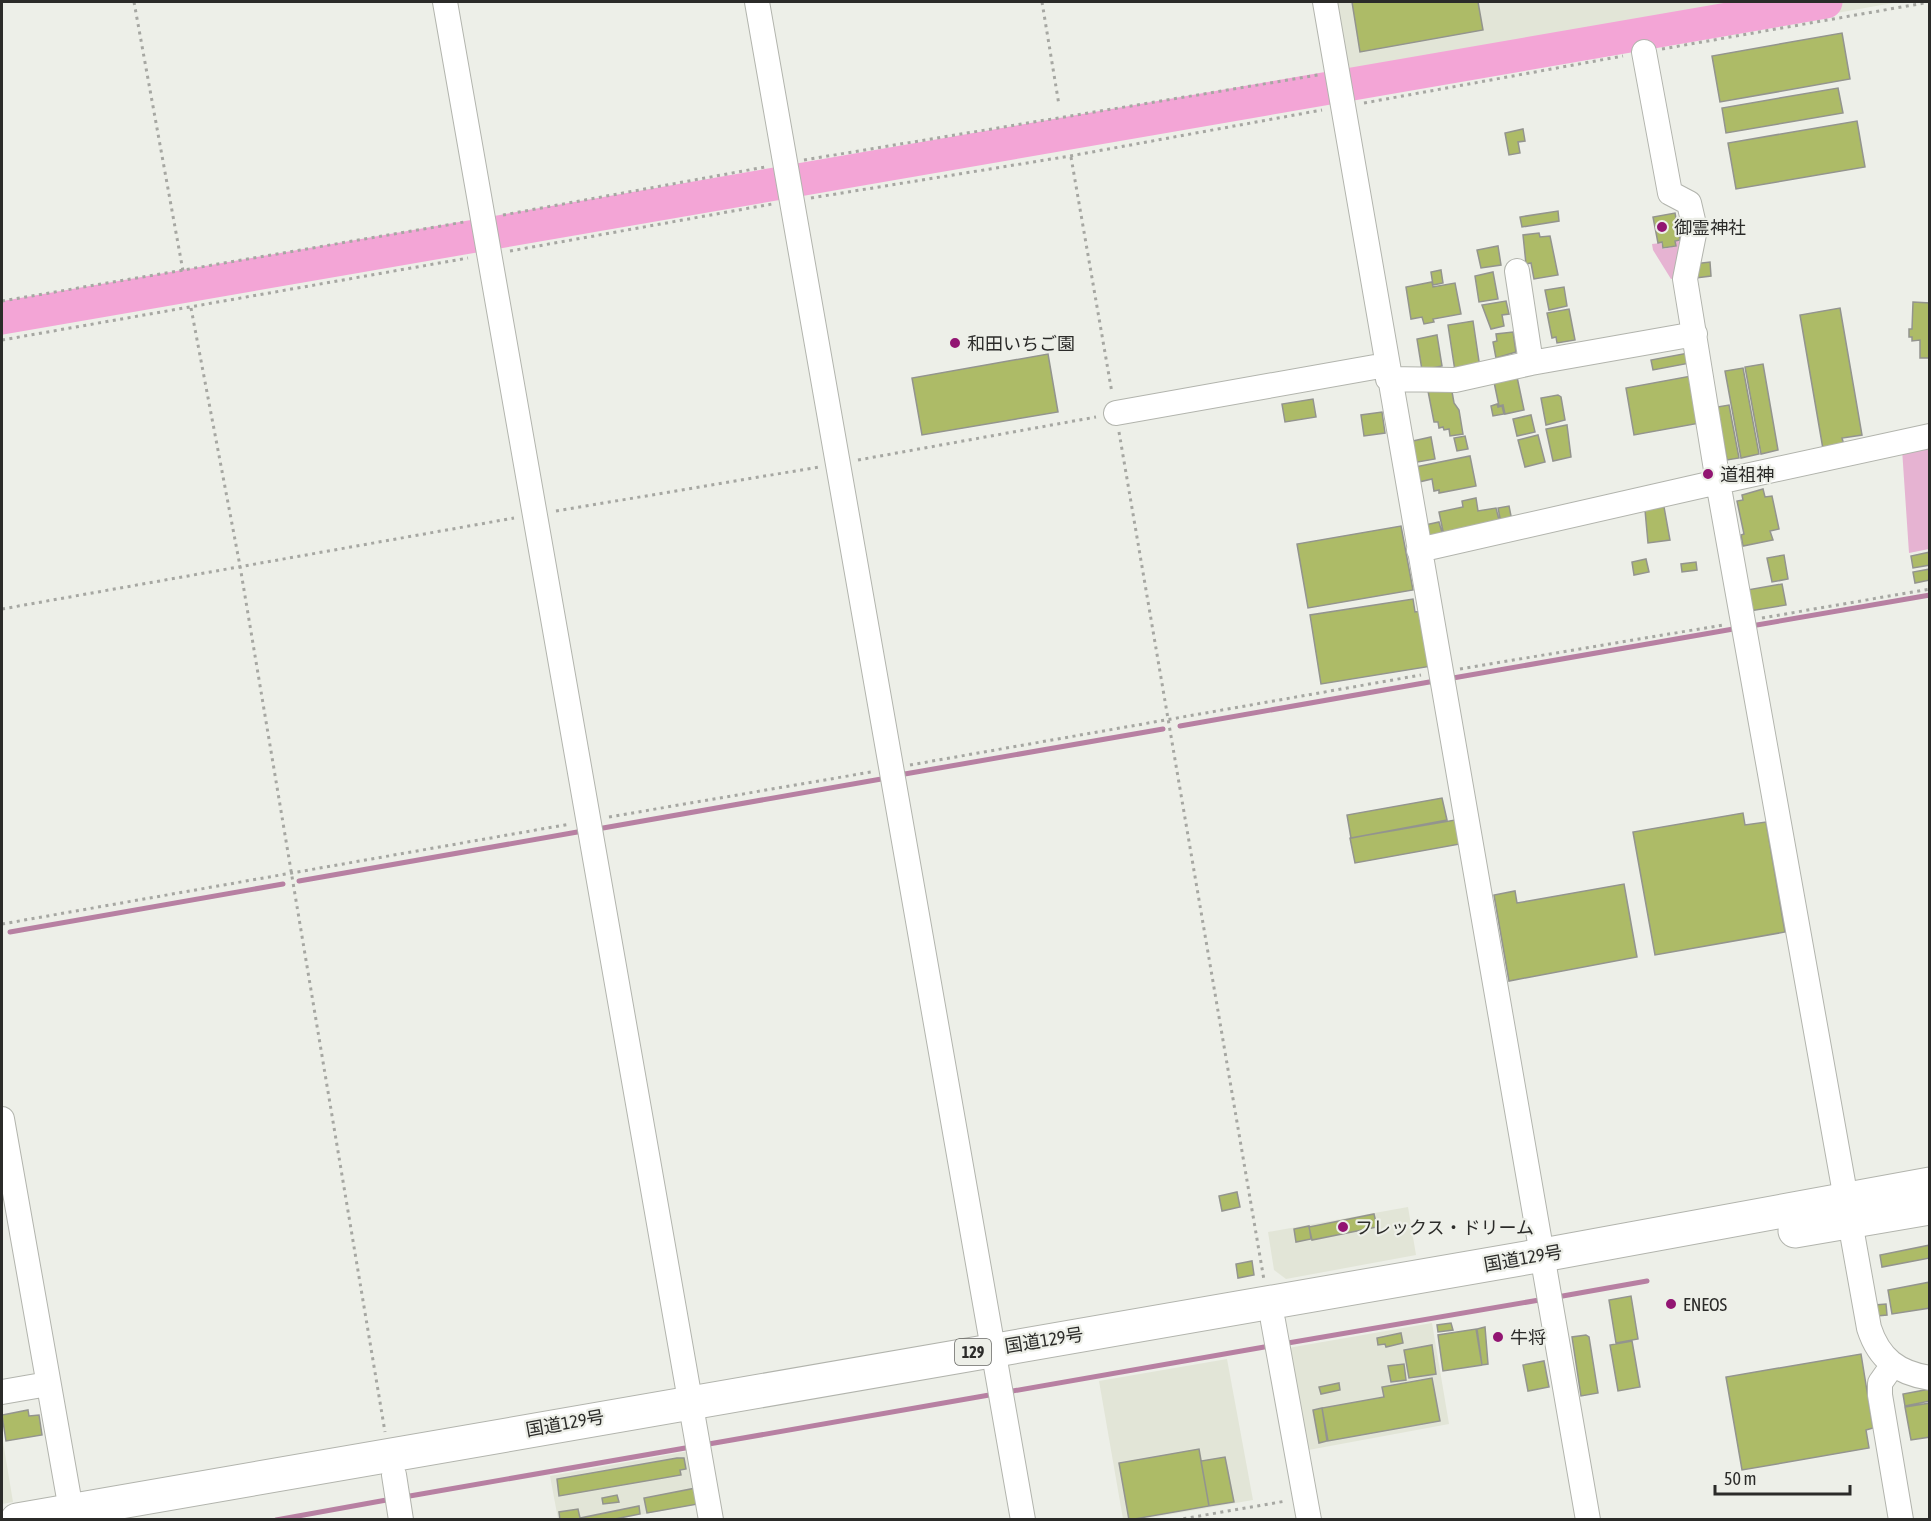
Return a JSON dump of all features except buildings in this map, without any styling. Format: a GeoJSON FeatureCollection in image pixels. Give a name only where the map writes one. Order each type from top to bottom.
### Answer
{"type":"FeatureCollection","features":[{"type":"Feature","properties":{"kind":"highway","name":"国道129号"},"geometry":{"type":"LineString","coordinates":[[143,1520],[396,1490],[695,1429],[1548,1281],[1847,1210],[1929,1184]]}},
{"type":"Feature","properties":{"kind":"highway","name":"国道129号"},"geometry":{"type":"LineString","coordinates":[[1847,1210],[1929,1208]]}},
{"type":"Feature","properties":{"kind":"highway","name":"国道129号"},"geometry":{"type":"LineString","coordinates":[[16,1520],[70,1510],[396,1490]]}},
{"type":"Feature","properties":{"kind":"street"},"geometry":{"type":"LineString","coordinates":[[445,2],[711,1520]]}},
{"type":"Feature","properties":{"kind":"street"},"geometry":{"type":"LineString","coordinates":[[757,2],[1023,1520]]}},
{"type":"Feature","properties":{"kind":"street"},"geometry":{"type":"LineString","coordinates":[[1324,2],[1588,1520]]}},
{"type":"Feature","properties":{"kind":"street"},"geometry":{"type":"LineString","coordinates":[[1644,52],[1670,193],[1689,203],[1693,215],[1694,239],[1685,279],[1718,483],[1869,1328],[1879,1351],[1892,1366],[1905,1373],[1929,1378]]}},
{"type":"Feature","properties":{"kind":"street"},"geometry":{"type":"LineString","coordinates":[[1517,271],[1531,363]]}},
{"type":"Feature","properties":{"kind":"street"},"geometry":{"type":"LineString","coordinates":[[1116,413],[1387,372],[1455,380],[1531,363],[1695,334]]}},
{"type":"Feature","properties":{"kind":"street"},"geometry":{"type":"LineString","coordinates":[[1419,550],[1929,436]]}},
{"type":"Feature","properties":{"kind":"street"},"geometry":{"type":"LineString","coordinates":[[2,1119],[70,1510]]}},
{"type":"Feature","properties":{"kind":"street"},"geometry":{"type":"LineString","coordinates":[[1274,1329],[1307,1509]]}},
{"type":"Feature","properties":{"kind":"street"},"geometry":{"type":"LineString","coordinates":[[1892,1366],[1880,1383],[1880,1395],[1901,1520]]}},
{"type":"Feature","properties":{"kind":"street"},"geometry":{"type":"LineString","coordinates":[[2,1392],[48,1384]]}},
{"type":"Feature","properties":{"kind":"path"},"geometry":{"type":"LineString","coordinates":[[134,2],[183,271]]}},
{"type":"Feature","properties":{"kind":"path"},"geometry":{"type":"LineString","coordinates":[[1042,2],[1059,105]]}},
{"type":"Feature","properties":{"kind":"path"},"geometry":{"type":"LineString","coordinates":[[2,301],[1337,73]]}},
{"type":"Feature","properties":{"kind":"path"},"geometry":{"type":"LineString","coordinates":[[2,340],[191,308],[791,198],[1070,156],[1342,103]]}},
{"type":"Feature","properties":{"kind":"path"},"geometry":{"type":"LineString","coordinates":[[1070,156],[1274,1329]]}},
{"type":"Feature","properties":{"kind":"path"},"geometry":{"type":"LineString","coordinates":[[191,308],[240,566],[396,1490]]}},
{"type":"Feature","properties":{"kind":"path"},"geometry":{"type":"LineString","coordinates":[[2,609],[536,514],[837,464],[1116,413]]}},
{"type":"Feature","properties":{"kind":"path"},"geometry":{"type":"LineString","coordinates":[[2,924],[590,821],[893,774],[1441,671],[1744,625],[1929,589]]}},
{"type":"Feature","properties":{"kind":"path"},"geometry":{"type":"LineString","coordinates":[[1176,1520],[1307,1509]]}},
{"type":"Feature","properties":{"kind":"shaded area"},"geometry":{"type":"Polygon","coordinates":[[[1331,2],[1899,2],[1348,99],[1331,2]]]}},
{"type":"Feature","properties":{"kind":"shaded area"},"geometry":{"type":"Polygon","coordinates":[[[1687,222],[1677,277],[1671,279],[1653,250],[1652,244],[1661,243],[1663,249],[1676,246],[1676,241],[1680,240],[1678,223],[1687,222]]]}},
{"type":"Feature","properties":{"kind":"shaded area"},"geometry":{"type":"Polygon","coordinates":[[[1929,443],[1929,549],[1909,553],[1902,449],[1929,443]]]}},
{"type":"Feature","properties":{"kind":"shaded area"},"geometry":{"type":"Polygon","coordinates":[[[1408,1207],[1416,1255],[1286,1279],[1274,1270],[1268,1232],[1408,1207]]]}},
{"type":"Feature","properties":{"kind":"shaded area"},"geometry":{"type":"Polygon","coordinates":[[[1432,1323],[1449,1424],[1303,1451],[1288,1348],[1432,1323]]]}},
{"type":"Feature","properties":{"kind":"shaded area"},"geometry":{"type":"Polygon","coordinates":[[[1227,1359],[1253,1500],[1144,1519],[1123,1519],[1099,1381],[1227,1359]]]}},
{"type":"Feature","properties":{"kind":"shaded area"},"geometry":{"type":"Polygon","coordinates":[[[2,1436],[13,1502],[2,1504],[2,1436]]]}},
{"type":"Feature","properties":{"kind":"shaded area"},"geometry":{"type":"Polygon","coordinates":[[[695,1450],[704,1503],[618,1519],[558,1519],[550,1476],[695,1450]]]}},
{"type":"Feature","properties":{"kind":"waterway"},"geometry":{"type":"LineString","coordinates":[[2,318],[1826,2]]}},
{"type":"Feature","properties":{"kind":"waterway"},"geometry":{"type":"LineString","coordinates":[[1751,626],[1930,595]]}},
{"type":"Feature","properties":{"kind":"waterway"},"geometry":{"type":"LineString","coordinates":[[1453,678],[1739,628]]}},
{"type":"Feature","properties":{"kind":"waterway"},"geometry":{"type":"LineString","coordinates":[[1180,726],[1435,681]]}},
{"type":"Feature","properties":{"kind":"waterway"},"geometry":{"type":"LineString","coordinates":[[899,775],[1163,729]]}},
{"type":"Feature","properties":{"kind":"waterway"},"geometry":{"type":"LineString","coordinates":[[603,828],[887,778]]}},
{"type":"Feature","properties":{"kind":"waterway"},"geometry":{"type":"LineString","coordinates":[[299,881],[583,831]]}},
{"type":"Feature","properties":{"kind":"waterway"},"geometry":{"type":"LineString","coordinates":[[10,932],[283,884]]}},
{"type":"Feature","properties":{"kind":"waterway"},"geometry":{"type":"LineString","coordinates":[[1557,1297],[1647,1281]]}},
{"type":"Feature","properties":{"kind":"waterway"},"geometry":{"type":"LineString","coordinates":[[1282,1344],[1545,1299]]}},
{"type":"Feature","properties":{"kind":"waterway"},"geometry":{"type":"LineString","coordinates":[[1007,1392],[1270,1346]]}},
{"type":"Feature","properties":{"kind":"waterway"},"geometry":{"type":"LineString","coordinates":[[703,1445],[995,1394]]}},
{"type":"Feature","properties":{"kind":"waterway"},"geometry":{"type":"LineString","coordinates":[[404,1497],[691,1447]]}},
{"type":"Feature","properties":{"kind":"waterway"},"geometry":{"type":"LineString","coordinates":[[276,1520],[392,1499]]}},
{"type":"Feature","properties":{"kind":"place","name":"御霊神社"},"geometry":{"type":"Point","coordinates":[1662,227]}},
{"type":"Feature","properties":{"kind":"place","name":"和田いちご園"},"geometry":{"type":"Point","coordinates":[955,343]}},
{"type":"Feature","properties":{"kind":"place","name":"道祖神"},"geometry":{"type":"Point","coordinates":[1708,474]}},
{"type":"Feature","properties":{"kind":"place","name":"フレックス・ドリーム"},"geometry":{"type":"Point","coordinates":[1343,1227]}},
{"type":"Feature","properties":{"kind":"place","name":"ENEOS"},"geometry":{"type":"Point","coordinates":[1671,1304]}},
{"type":"Feature","properties":{"kind":"place","name":"牛将"},"geometry":{"type":"Point","coordinates":[1498,1337]}}]}
